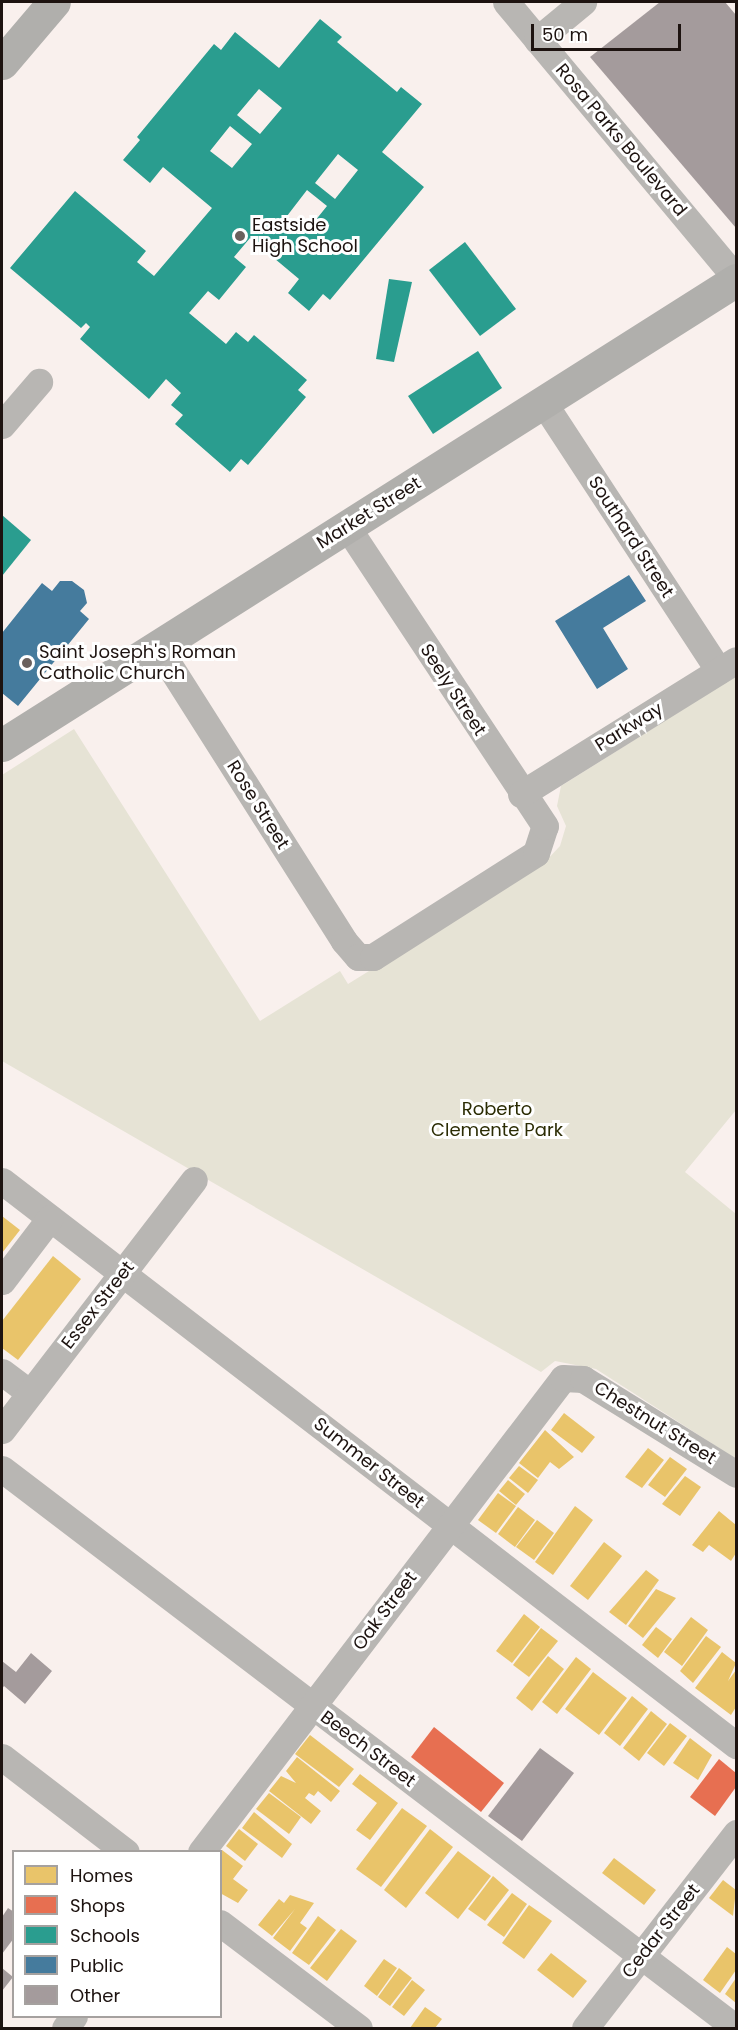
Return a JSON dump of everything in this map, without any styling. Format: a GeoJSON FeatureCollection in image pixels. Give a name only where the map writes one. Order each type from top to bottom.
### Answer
{"type":"FeatureCollection","features":[{"type":"Feature","properties":{"kind":"main road"},"geometry":{"type":"LineString","coordinates":[[2,63],[54,2]]}},
{"type":"Feature","properties":{"kind":"main road","name":"Market Street"},"geometry":{"type":"LineString","coordinates":[[3,740],[348,527],[736,279]]}},
{"type":"Feature","properties":{"kind":"street","name":"Rosa Parks Boulevard"},"geometry":{"type":"LineString","coordinates":[[506,2],[736,279]]}},
{"type":"Feature","properties":{"kind":"street"},"geometry":{"type":"LineString","coordinates":[[537,40],[583,2]]}},
{"type":"Feature","properties":{"kind":"street"},"geometry":{"type":"LineString","coordinates":[[2,425],[39,382]]}},
{"type":"Feature","properties":{"kind":"street","name":"Southard Street"},"geometry":{"type":"LineString","coordinates":[[543,402],[728,666]]}},
{"type":"Feature","properties":{"kind":"street","name":"Seely Street"},"geometry":{"type":"LineString","coordinates":[[348,527],[521,794],[545,826],[536,853]]}},
{"type":"Feature","properties":{"kind":"street","name":"Rose Street"},"geometry":{"type":"LineString","coordinates":[[157,646],[344,941],[365,959],[536,853]]}},
{"type":"Feature","properties":{"kind":"street","name":"Parkway"},"geometry":{"type":"LineString","coordinates":[[521,794],[728,666]]}},
{"type":"Feature","properties":{"kind":"street","name":"Essex Street"},"geometry":{"type":"LineString","coordinates":[[2,1430],[194,1180]]}},
{"type":"Feature","properties":{"kind":"street","name":"Summer Street"},"geometry":{"type":"LineString","coordinates":[[2,1181],[736,1744]]}},
{"type":"Feature","properties":{"kind":"street"},"geometry":{"type":"LineString","coordinates":[[2,1281],[50,1218]]}},
{"type":"Feature","properties":{"kind":"street"},"geometry":{"type":"LineString","coordinates":[[2,1372],[30,1393]]}},
{"type":"Feature","properties":{"kind":"street","name":"Oak Street"},"geometry":{"type":"LineString","coordinates":[[202,1850],[558,1383],[571,1375]]}},
{"type":"Feature","properties":{"kind":"street","name":"Chestnut Street"},"geometry":{"type":"LineString","coordinates":[[571,1375],[736,1474]]}},
{"type":"Feature","properties":{"kind":"street","name":"Beech Street"},"geometry":{"type":"LineString","coordinates":[[2,1469],[736,2028]]}},
{"type":"Feature","properties":{"kind":"street"},"geometry":{"type":"LineString","coordinates":[[2,1757],[125,1850]]}},
{"type":"Feature","properties":{"kind":"street","name":"Cedar Street"},"geometry":{"type":"LineString","coordinates":[[585,2028],[736,1833]]}},
{"type":"Feature","properties":{"kind":"street"},"geometry":{"type":"LineString","coordinates":[[222,1925],[359,2028]]}},
{"type":"Feature","properties":{"kind":"green space","name":"Roberto Clemente Park"},"geometry":{"type":"Polygon","coordinates":[[[736,676],[736,1110],[685,1172],[736,1214],[736,1459],[596,1369],[555,1361],[541,1372],[2,1061],[2,775],[74,729],[260,1021],[340,971],[348,984],[545,862],[560,846],[566,826],[557,806],[561,786],[736,676]]]}},
{"type":"Feature","properties":{"kind":"building: Homes"},"geometry":{"type":"Polygon","coordinates":[[[2,1216],[20,1230],[2,1253],[2,1216]]]}},
{"type":"Feature","properties":{"kind":"building: Homes"},"geometry":{"type":"Polygon","coordinates":[[[53,1256],[81,1279],[18,1360],[2,1348],[2,1321],[53,1256]]]}},
{"type":"Feature","properties":{"kind":"building: Homes"},"geometry":{"type":"Polygon","coordinates":[[[564,1413],[595,1437],[582,1453],[551,1430],[564,1413]]]}},
{"type":"Feature","properties":{"kind":"building: Homes"},"geometry":{"type":"Polygon","coordinates":[[[545,1430],[574,1457],[559,1469],[550,1462],[538,1478],[519,1463],[545,1430]]]}},
{"type":"Feature","properties":{"kind":"building: Homes"},"geometry":{"type":"Polygon","coordinates":[[[648,1448],[664,1460],[642,1488],[625,1477],[648,1448]]]}},
{"type":"Feature","properties":{"kind":"building: Homes"},"geometry":{"type":"Polygon","coordinates":[[[670,1457],[687,1469],[665,1497],[648,1485],[670,1457]]]}},
{"type":"Feature","properties":{"kind":"building: Homes"},"geometry":{"type":"Polygon","coordinates":[[[519,1466],[538,1480],[528,1493],[509,1478],[519,1466]]]}},
{"type":"Feature","properties":{"kind":"building: Homes"},"geometry":{"type":"Polygon","coordinates":[[[685,1476],[701,1487],[680,1516],[662,1504],[685,1476]]]}},
{"type":"Feature","properties":{"kind":"building: Homes"},"geometry":{"type":"Polygon","coordinates":[[[508,1480],[525,1494],[516,1505],[499,1491],[508,1480]]]}},
{"type":"Feature","properties":{"kind":"building: Homes"},"geometry":{"type":"Polygon","coordinates":[[[498,1493],[516,1506],[496,1533],[478,1520],[498,1493]]]}},
{"type":"Feature","properties":{"kind":"building: Homes"},"geometry":{"type":"Polygon","coordinates":[[[575,1506],[593,1520],[553,1575],[535,1562],[575,1506]]]}},
{"type":"Feature","properties":{"kind":"building: Homes"},"geometry":{"type":"Polygon","coordinates":[[[518,1507],[535,1520],[515,1547],[498,1534],[518,1507]]]}},
{"type":"Feature","properties":{"kind":"building: Homes"},"geometry":{"type":"Polygon","coordinates":[[[719,1511],[736,1525],[736,1553],[731,1561],[709,1545],[703,1552],[692,1545],[719,1511]]]}},
{"type":"Feature","properties":{"kind":"building: Homes"},"geometry":{"type":"Polygon","coordinates":[[[537,1520],[554,1533],[534,1560],[516,1547],[537,1520]]]}},
{"type":"Feature","properties":{"kind":"building: Homes"},"geometry":{"type":"Polygon","coordinates":[[[604,1542],[622,1556],[588,1600],[570,1586],[604,1542]]]}},
{"type":"Feature","properties":{"kind":"building: Homes"},"geometry":{"type":"Polygon","coordinates":[[[646,1570],[659,1580],[626,1625],[609,1612],[646,1570]]]}},
{"type":"Feature","properties":{"kind":"building: Homes"},"geometry":{"type":"Polygon","coordinates":[[[656,1589],[676,1598],[643,1638],[628,1626],[656,1589]]]}},
{"type":"Feature","properties":{"kind":"building: Homes"},"geometry":{"type":"Polygon","coordinates":[[[524,1614],[540,1627],[512,1663],[496,1651],[524,1614]]]}},
{"type":"Feature","properties":{"kind":"building: Homes"},"geometry":{"type":"Polygon","coordinates":[[[691,1617],[708,1630],[682,1666],[664,1652],[691,1617]]]}},
{"type":"Feature","properties":{"kind":"building: Homes"},"geometry":{"type":"Polygon","coordinates":[[[656,1627],[672,1639],[658,1658],[642,1645],[656,1627]]]}},
{"type":"Feature","properties":{"kind":"building: Homes"},"geometry":{"type":"Polygon","coordinates":[[[541,1628],[558,1641],[529,1677],[513,1665],[541,1628]]]}},
{"type":"Feature","properties":{"kind":"building: Homes"},"geometry":{"type":"Polygon","coordinates":[[[706,1636],[721,1647],[693,1683],[680,1671],[706,1636]]]}},
{"type":"Feature","properties":{"kind":"building: Homes"},"geometry":{"type":"Polygon","coordinates":[[[722,1652],[736,1663],[728,1681],[736,1670],[736,1707],[731,1715],[695,1688],[722,1652]]]}},
{"type":"Feature","properties":{"kind":"building: Homes"},"geometry":{"type":"Polygon","coordinates":[[[548,1656],[564,1669],[532,1711],[516,1698],[548,1656]]]}},
{"type":"Feature","properties":{"kind":"building: Homes"},"geometry":{"type":"Polygon","coordinates":[[[576,1657],[591,1669],[557,1714],[542,1702],[576,1657]]]}},
{"type":"Feature","properties":{"kind":"building: Homes"},"geometry":{"type":"Polygon","coordinates":[[[593,1672],[627,1698],[599,1735],[565,1709],[593,1672]]]}},
{"type":"Feature","properties":{"kind":"building: Homes"},"geometry":{"type":"Polygon","coordinates":[[[632,1696],[648,1709],[620,1746],[604,1733],[632,1696]]]}},
{"type":"Feature","properties":{"kind":"building: Homes"},"geometry":{"type":"Polygon","coordinates":[[[651,1711],[667,1724],[639,1761],[623,1748],[651,1711]]]}},
{"type":"Feature","properties":{"kind":"building: Homes"},"geometry":{"type":"Polygon","coordinates":[[[670,1723],[687,1736],[664,1766],[647,1753],[670,1723]]]}},
{"type":"Feature","properties":{"kind":"building: Homes"},"geometry":{"type":"Polygon","coordinates":[[[310,1735],[354,1769],[339,1787],[295,1754],[310,1735]]]}},
{"type":"Feature","properties":{"kind":"building: Homes"},"geometry":{"type":"Polygon","coordinates":[[[690,1738],[712,1755],[698,1780],[673,1763],[690,1738]]]}},
{"type":"Feature","properties":{"kind":"building: Homes"},"geometry":{"type":"Polygon","coordinates":[[[297,1757],[340,1791],[331,1802],[318,1791],[314,1796],[309,1793],[305,1798],[321,1811],[311,1824],[269,1791],[281,1776],[296,1783],[286,1771],[297,1757]]]}},
{"type":"Feature","properties":{"kind":"building: Homes"},"geometry":{"type":"Polygon","coordinates":[[[360,1774],[398,1803],[370,1840],[356,1830],[377,1803],[352,1784],[360,1774]]]}},
{"type":"Feature","properties":{"kind":"building: Homes"},"geometry":{"type":"Polygon","coordinates":[[[269,1793],[301,1817],[289,1834],[256,1809],[269,1793]]]}},
{"type":"Feature","properties":{"kind":"building: Homes"},"geometry":{"type":"Polygon","coordinates":[[[402,1808],[427,1826],[381,1887],[356,1869],[402,1808]]]}},
{"type":"Feature","properties":{"kind":"building: Homes"},"geometry":{"type":"Polygon","coordinates":[[[254,1812],[292,1844],[282,1858],[242,1828],[254,1812]]]}},
{"type":"Feature","properties":{"kind":"building: Homes"},"geometry":{"type":"Polygon","coordinates":[[[239,1829],[258,1844],[245,1861],[226,1846],[239,1829]]]}},
{"type":"Feature","properties":{"kind":"building: Homes"},"geometry":{"type":"Polygon","coordinates":[[[430,1829],[453,1847],[406,1908],[384,1890],[430,1829]]]}},
{"type":"Feature","properties":{"kind":"building: Homes"},"geometry":{"type":"Polygon","coordinates":[[[222,1850],[243,1866],[233,1879],[248,1890],[238,1903],[222,1894],[222,1850]]]}},
{"type":"Feature","properties":{"kind":"building: Homes"},"geometry":{"type":"Polygon","coordinates":[[[458,1851],[491,1876],[458,1919],[425,1893],[458,1851]]]}},
{"type":"Feature","properties":{"kind":"building: Homes"},"geometry":{"type":"Polygon","coordinates":[[[614,1858],[656,1890],[644,1905],[602,1873],[614,1858]]]}},
{"type":"Feature","properties":{"kind":"building: Homes"},"geometry":{"type":"Polygon","coordinates":[[[493,1876],[509,1890],[485,1921],[468,1909],[493,1876]]]}},
{"type":"Feature","properties":{"kind":"building: Homes"},"geometry":{"type":"Polygon","coordinates":[[[723,1880],[736,1890],[733,1916],[709,1898],[723,1880]]]}},
{"type":"Feature","properties":{"kind":"building: Homes"},"geometry":{"type":"Polygon","coordinates":[[[512,1893],[527,1904],[504,1937],[487,1925],[512,1893]]]}},
{"type":"Feature","properties":{"kind":"building: Homes"},"geometry":{"type":"Polygon","coordinates":[[[290,1895],[314,1903],[300,1923],[307,1928],[290,1951],[273,1938],[295,1909],[272,1936],[258,1925],[279,1899],[284,1903],[290,1895]]]}},
{"type":"Feature","properties":{"kind":"building: Homes"},"geometry":{"type":"Polygon","coordinates":[[[529,1905],[552,1921],[524,1959],[502,1943],[529,1905]]]}},
{"type":"Feature","properties":{"kind":"building: Homes"},"geometry":{"type":"Polygon","coordinates":[[[318,1916],[336,1930],[309,1965],[292,1953],[318,1916]]]}},
{"type":"Feature","properties":{"kind":"building: Homes"},"geometry":{"type":"Polygon","coordinates":[[[341,1929],[357,1941],[327,1981],[310,1968],[341,1929]]]}},
{"type":"Feature","properties":{"kind":"building: Homes"},"geometry":{"type":"Polygon","coordinates":[[[727,1947],[736,1954],[736,1970],[720,1993],[703,1980],[727,1947]]]}},
{"type":"Feature","properties":{"kind":"building: Homes"},"geometry":{"type":"Polygon","coordinates":[[[551,1953],[587,1981],[573,1998],[537,1970],[551,1953]]]}},
{"type":"Feature","properties":{"kind":"building: Homes"},"geometry":{"type":"Polygon","coordinates":[[[384,1959],[397,1968],[377,1996],[364,1986],[384,1959]]]}},
{"type":"Feature","properties":{"kind":"building: Homes"},"geometry":{"type":"Polygon","coordinates":[[[399,1968],[412,1978],[390,2006],[378,1997],[399,1968]]]}},
{"type":"Feature","properties":{"kind":"building: Homes"},"geometry":{"type":"Polygon","coordinates":[[[736,1978],[736,2003],[725,1994],[736,1978]]]}},
{"type":"Feature","properties":{"kind":"building: Homes"},"geometry":{"type":"Polygon","coordinates":[[[412,1980],[425,1990],[404,2016],[392,2007],[412,1980]]]}},
{"type":"Feature","properties":{"kind":"building: Homes"},"geometry":{"type":"Polygon","coordinates":[[[425,2007],[442,2019],[435,2028],[410,2028],[425,2007]]]}},
{"type":"Feature","properties":{"kind":"building: Shops"},"geometry":{"type":"Polygon","coordinates":[[[434,1727],[504,1783],[481,1812],[411,1757],[434,1727]]]}},
{"type":"Feature","properties":{"kind":"building: Shops"},"geometry":{"type":"Polygon","coordinates":[[[719,1759],[736,1773],[736,1787],[715,1816],[690,1797],[719,1759]]]}},
{"type":"Feature","properties":{"kind":"building: Schools"},"geometry":{"type":"Polygon","coordinates":[[[320,19],[342,37],[337,42],[397,92],[401,87],[422,104],[382,152],[424,187],[330,300],[323,294],[309,311],[288,293],[299,279],[250,238],[234,257],[246,267],[219,300],[208,291],[189,313],[226,344],[236,332],[248,342],[254,335],[307,380],[298,390],[306,397],[248,465],[241,459],[230,472],[175,424],[183,415],[171,405],[181,393],[166,379],[149,399],[80,339],[90,327],[86,323],[81,328],[10,268],[75,191],[146,251],[137,262],[154,276],[212,208],[163,167],[150,183],[123,160],[140,140],[137,137],[214,44],[221,50],[235,32],[279,68],[320,19]],[[259,89],[237,115],[260,134],[282,108],[259,89]],[[230,126],[210,151],[232,168],[252,144],[230,126]],[[338,154],[315,183],[335,199],[358,170],[338,154]],[[307,190],[287,216],[306,232],[327,206],[307,190]]]}},
{"type":"Feature","properties":{"kind":"building: Schools"},"geometry":{"type":"Polygon","coordinates":[[[465,242],[516,309],[480,336],[429,270],[465,242]]]}},
{"type":"Feature","properties":{"kind":"building: Schools"},"geometry":{"type":"Polygon","coordinates":[[[389,279],[412,282],[394,362],[376,359],[389,279]]]}},
{"type":"Feature","properties":{"kind":"building: Schools"},"geometry":{"type":"Polygon","coordinates":[[[478,351],[502,388],[433,434],[408,396],[478,351]]]}},
{"type":"Feature","properties":{"kind":"building: Schools"},"geometry":{"type":"Polygon","coordinates":[[[2,515],[31,540],[2,576],[2,515]]]}},
{"type":"Feature","properties":{"kind":"building: Public"},"geometry":{"type":"Polygon","coordinates":[[[629,575],[646,601],[603,628],[628,669],[597,689],[555,621],[629,575]]]}},
{"type":"Feature","properties":{"kind":"building: Public","name":"Saint Joseph's Roman Catholic Church"},"geometry":{"type":"Polygon","coordinates":[[[60,581],[72,581],[84,590],[87,603],[80,611],[89,619],[18,706],[2,693],[2,633],[42,583],[52,591],[60,581]]]}},
{"type":"Feature","properties":{"kind":"building: Other"},"geometry":{"type":"Polygon","coordinates":[[[660,2],[725,2],[736,15],[736,228],[590,57],[660,2]]]}},
{"type":"Feature","properties":{"kind":"building: Other"},"geometry":{"type":"Polygon","coordinates":[[[31,1653],[52,1671],[25,1704],[4,1686],[2,1689],[2,1661],[16,1672],[31,1653]]]}},
{"type":"Feature","properties":{"kind":"building: Other"},"geometry":{"type":"Polygon","coordinates":[[[540,1748],[574,1773],[522,1841],[488,1816],[540,1748]]]}},
{"type":"Feature","properties":{"kind":"building: Other"},"geometry":{"type":"Polygon","coordinates":[[[8,1908],[12,1911],[12,1941],[2,1954],[2,1917],[8,1908]]]}},
{"type":"Feature","properties":{"kind":"building: Other"},"geometry":{"type":"Polygon","coordinates":[[[2,1968],[12,1978],[2,1991],[2,1968]]]}},
{"type":"Feature","properties":{"kind":"place","name":"Eastside High School"},"geometry":{"type":"Point","coordinates":[240,236]}},
{"type":"Feature","properties":{"kind":"place","name":"Saint Joseph's Roman Catholic Church"},"geometry":{"type":"Point","coordinates":[27,663]}}]}
